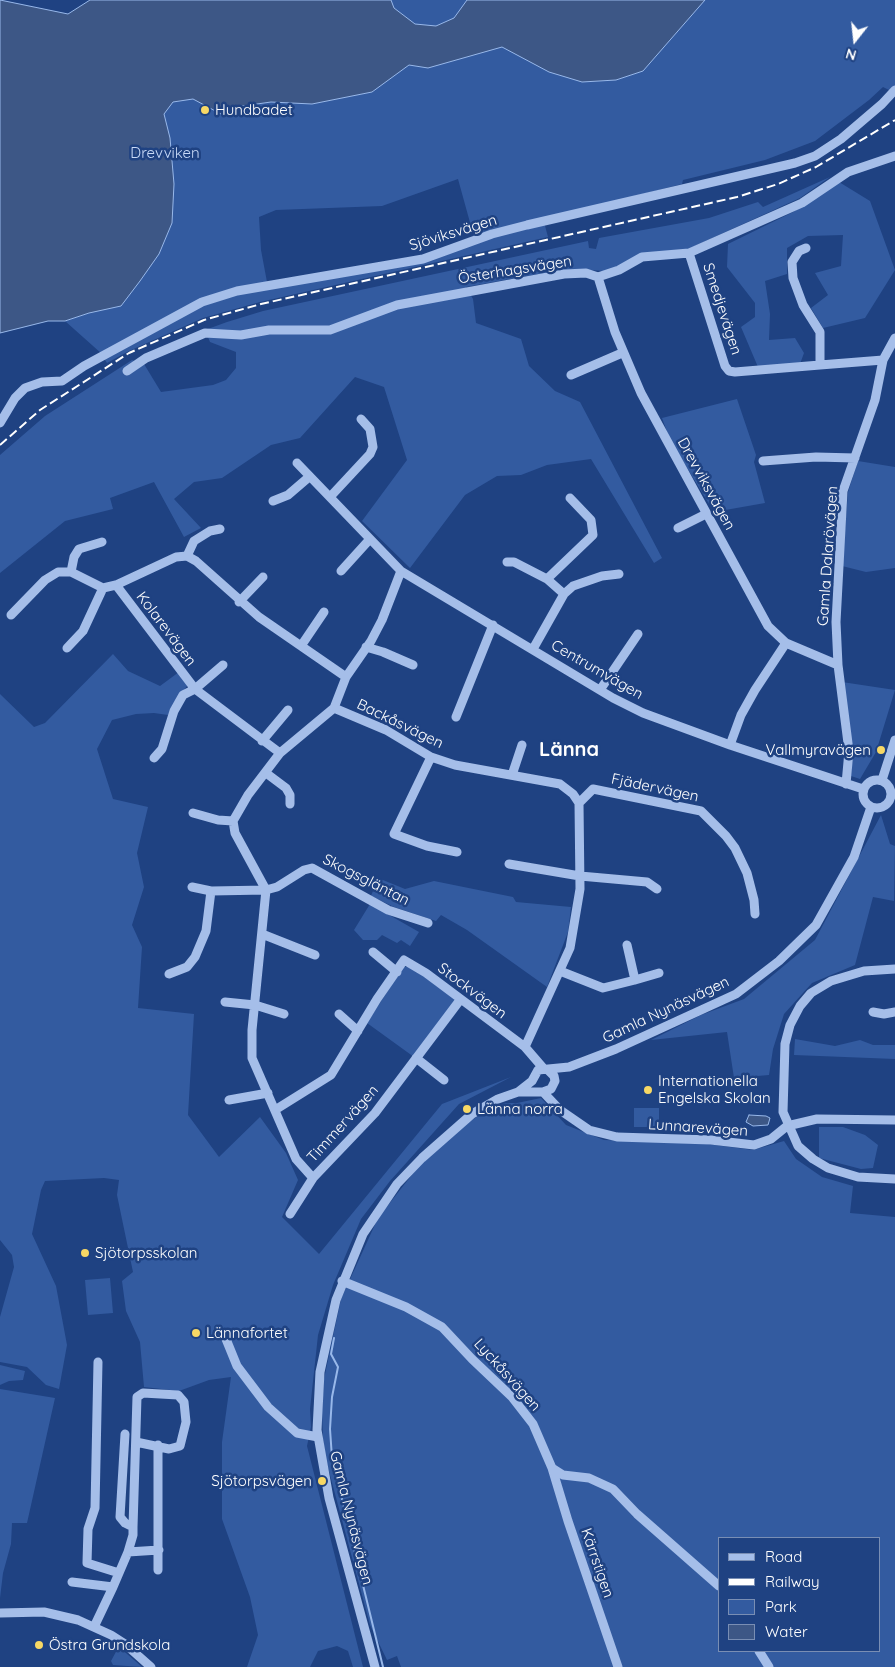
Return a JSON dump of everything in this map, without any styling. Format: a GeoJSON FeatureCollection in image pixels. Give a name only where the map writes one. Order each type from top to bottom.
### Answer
{"type":"FeatureCollection","features":[{"type":"Feature","properties":{"kind":"street","name":"Sjöviksvägen"},"geometry":{"type":"LineString","coordinates":[[0,423],[25,388],[42,382],[62,380],[84,366],[202,302],[246,289],[423,259],[492,234],[794,163],[815,156],[841,139],[882,104],[895,90]]}},
{"type":"Feature","properties":{"kind":"street","name":"Österhagsvägen"},"geometry":{"type":"LineString","coordinates":[[127,371],[146,358],[205,333],[241,335],[269,330],[330,330],[406,303],[564,274],[586,273],[598,277],[619,270],[642,257],[690,254],[802,203],[848,172],[895,156]]}},
{"type":"Feature","properties":{"kind":"street"},"geometry":{"type":"LineString","coordinates":[[806,248],[799,251],[792,262],[794,278],[803,306],[820,332],[820,366]]}},
{"type":"Feature","properties":{"kind":"street","name":"Smedjevägen"},"geometry":{"type":"LineString","coordinates":[[690,254],[729,371],[883,360]]}},
{"type":"Feature","properties":{"kind":"street","name":"Drevviksvägen"},"geometry":{"type":"LineString","coordinates":[[598,277],[622,353],[640,393],[768,626],[786,643],[838,665]]}},
{"type":"Feature","properties":{"kind":"street","name":"Gamla Dalarövägen"},"geometry":{"type":"LineString","coordinates":[[846,784],[849,751],[838,665],[836,588],[843,491],[875,400],[883,360],[895,338]]}},
{"type":"Feature","properties":{"kind":"street"},"geometry":{"type":"LineString","coordinates":[[571,375],[622,353]]}},
{"type":"Feature","properties":{"kind":"street"},"geometry":{"type":"LineString","coordinates":[[330,497],[370,454],[373,446],[370,429],[361,419]]}},
{"type":"Feature","properties":{"kind":"street"},"geometry":{"type":"LineString","coordinates":[[763,461],[816,457],[855,458]]}},
{"type":"Feature","properties":{"kind":"street","name":"Centrumvägen"},"geometry":{"type":"LineString","coordinates":[[297,463],[401,570],[600,690],[643,713],[846,784],[863,788]]}},
{"type":"Feature","properties":{"kind":"street"},"geometry":{"type":"LineString","coordinates":[[273,501],[288,495],[309,477]]}},
{"type":"Feature","properties":{"kind":"street"},"geometry":{"type":"LineString","coordinates":[[547,579],[593,535],[591,520],[570,498]]}},
{"type":"Feature","properties":{"kind":"street"},"geometry":{"type":"LineString","coordinates":[[678,528],[706,514]]}},
{"type":"Feature","properties":{"kind":"street"},"geometry":{"type":"LineString","coordinates":[[187,556],[194,540],[210,531],[220,529]]}},
{"type":"Feature","properties":{"kind":"street"},"geometry":{"type":"LineString","coordinates":[[341,571],[370,539]]}},
{"type":"Feature","properties":{"kind":"street"},"geometry":{"type":"LineString","coordinates":[[71,572],[74,557],[79,549],[102,542]]}},
{"type":"Feature","properties":{"kind":"street"},"geometry":{"type":"LineString","coordinates":[[11,615],[45,580],[58,572],[71,572],[103,588],[116,585],[176,557],[187,556],[196,561],[240,602],[346,677]]}},
{"type":"Feature","properties":{"kind":"street"},"geometry":{"type":"LineString","coordinates":[[507,562],[514,562],[547,579],[564,594]]}},
{"type":"Feature","properties":{"kind":"street"},"geometry":{"type":"LineString","coordinates":[[192,886],[211,891],[266,890],[235,833],[233,821],[248,795],[280,753],[334,708],[346,677],[382,620],[401,570]]}},
{"type":"Feature","properties":{"kind":"street"},"geometry":{"type":"LineString","coordinates":[[533,649],[564,594],[573,586],[602,576],[619,574]]}},
{"type":"Feature","properties":{"kind":"street"},"geometry":{"type":"LineString","coordinates":[[240,602],[263,577]]}},
{"type":"Feature","properties":{"kind":"street","name":"Kolarevägen"},"geometry":{"type":"LineString","coordinates":[[116,585],[194,690],[280,753]]}},
{"type":"Feature","properties":{"kind":"street"},"geometry":{"type":"LineString","coordinates":[[67,648],[83,631],[103,588]]}},
{"type":"Feature","properties":{"kind":"street"},"geometry":{"type":"LineString","coordinates":[[300,646],[324,612]]}},
{"type":"Feature","properties":{"kind":"street"},"geometry":{"type":"LineString","coordinates":[[456,717],[493,625]]}},
{"type":"Feature","properties":{"kind":"street"},"geometry":{"type":"LineString","coordinates":[[600,690],[638,634]]}},
{"type":"Feature","properties":{"kind":"street"},"geometry":{"type":"LineString","coordinates":[[730,744],[741,715],[786,643]]}},
{"type":"Feature","properties":{"kind":"street"},"geometry":{"type":"LineString","coordinates":[[366,648],[383,652],[413,665]]}},
{"type":"Feature","properties":{"kind":"street","name":"Kolarevägen"},"geometry":{"type":"LineString","coordinates":[[194,690],[223,665]]}},
{"type":"Feature","properties":{"kind":"street"},"geometry":{"type":"LineString","coordinates":[[154,758],[162,749],[174,711],[183,696],[194,690]]}},
{"type":"Feature","properties":{"kind":"street","name":"Backåsvägen"},"geometry":{"type":"LineString","coordinates":[[334,708],[386,730],[431,757],[455,765],[560,784],[573,794],[579,803]]}},
{"type":"Feature","properties":{"kind":"street"},"geometry":{"type":"LineString","coordinates":[[262,741],[288,710]]}},
{"type":"Feature","properties":{"kind":"street"},"geometry":{"type":"LineString","coordinates":[[882,780],[895,740]]}},
{"type":"Feature","properties":{"kind":"street"},"geometry":{"type":"LineString","coordinates":[[512,775],[522,745]]}},
{"type":"Feature","properties":{"kind":"street"},"geometry":{"type":"LineString","coordinates":[[431,757],[394,834],[427,846],[457,852]]}},
{"type":"Feature","properties":{"kind":"street"},"geometry":{"type":"LineString","coordinates":[[266,773],[286,788],[290,804]]}},
{"type":"Feature","properties":{"kind":"street"},"geometry":{"type":"LineString","coordinates":[[882,780],[891,790],[893,798],[885,806],[871,807],[864,800],[863,788],[871,781],[882,780]]}},
{"type":"Feature","properties":{"kind":"street","name":"Fjädervägen"},"geometry":{"type":"LineString","coordinates":[[579,803],[593,789],[701,811],[735,848],[747,873],[754,900],[755,914]]}},
{"type":"Feature","properties":{"kind":"street"},"geometry":{"type":"LineString","coordinates":[[525,1047],[570,948],[580,876],[579,803]]}},
{"type":"Feature","properties":{"kind":"street","name":"Gamla Nynäsvägen"},"geometry":{"type":"LineString","coordinates":[[375,1667],[329,1498],[318,1437],[317,1406],[320,1372],[336,1300],[342,1281],[363,1234],[397,1184],[422,1158],[472,1114],[498,1099],[518,1092],[541,1091],[584,1062],[736,994],[779,961],[816,926],[854,857],[871,807]]}},
{"type":"Feature","properties":{"kind":"street"},"geometry":{"type":"LineString","coordinates":[[193,813],[218,820],[233,821]]}},
{"type":"Feature","properties":{"kind":"street"},"geometry":{"type":"LineString","coordinates":[[509,864],[580,876],[647,882],[657,889]]}},
{"type":"Feature","properties":{"kind":"street","name":"Skogsgläntan"},"geometry":{"type":"LineString","coordinates":[[266,890],[277,887],[304,870],[312,868],[388,910],[428,923]]}},
{"type":"Feature","properties":{"kind":"street","name":"Timmervägen"},"geometry":{"type":"LineString","coordinates":[[266,890],[251,1049],[255,1067],[268,1092],[296,1159],[308,1176],[374,1113],[460,1000]]}},
{"type":"Feature","properties":{"kind":"street"},"geometry":{"type":"LineString","coordinates":[[169,974],[187,968],[195,957],[206,931],[211,891]]}},
{"type":"Feature","properties":{"kind":"street"},"geometry":{"type":"LineString","coordinates":[[262,934],[315,955]]}},
{"type":"Feature","properties":{"kind":"street"},"geometry":{"type":"LineString","coordinates":[[627,945],[635,980]]}},
{"type":"Feature","properties":{"kind":"street"},"geometry":{"type":"LineString","coordinates":[[276,1110],[331,1075],[377,999],[397,972],[373,952]]}},
{"type":"Feature","properties":{"kind":"street","name":"Stockvägen"},"geometry":{"type":"LineString","coordinates":[[397,972],[404,960],[426,973],[525,1047],[546,1069]]}},
{"type":"Feature","properties":{"kind":"street"},"geometry":{"type":"LineString","coordinates":[[895,969],[864,971],[831,981],[811,993],[800,1006],[790,1025],[785,1044],[783,1112],[787,1126],[798,1146],[813,1159],[828,1168],[858,1177],[895,1179]]}},
{"type":"Feature","properties":{"kind":"street"},"geometry":{"type":"LineString","coordinates":[[560,971],[603,988],[659,973]]}},
{"type":"Feature","properties":{"kind":"street"},"geometry":{"type":"LineString","coordinates":[[225,1002],[255,1005],[284,1014]]}},
{"type":"Feature","properties":{"kind":"street"},"geometry":{"type":"LineString","coordinates":[[873,1012],[884,1014],[895,1012]]}},
{"type":"Feature","properties":{"kind":"street"},"geometry":{"type":"LineString","coordinates":[[339,1014],[358,1032]]}},
{"type":"Feature","properties":{"kind":"street"},"geometry":{"type":"LineString","coordinates":[[532,1056],[533,1077],[541,1091]]}},
{"type":"Feature","properties":{"kind":"street"},"geometry":{"type":"LineString","coordinates":[[416,1058],[444,1080]]}},
{"type":"Feature","properties":{"kind":"street","name":"Gamla Nynäsvägen"},"geometry":{"type":"LineString","coordinates":[[518,1092],[533,1077],[546,1069],[584,1062]]}},
{"type":"Feature","properties":{"kind":"street"},"geometry":{"type":"LineString","coordinates":[[546,1069],[554,1076],[560,1110]]}},
{"type":"Feature","properties":{"kind":"street","name":"Lunnarevägen"},"geometry":{"type":"LineString","coordinates":[[541,1091],[560,1110],[589,1130],[617,1137],[712,1140],[754,1145],[771,1139],[787,1126],[817,1119],[895,1120]]}},
{"type":"Feature","properties":{"kind":"street"},"geometry":{"type":"LineString","coordinates":[[229,1100],[268,1092]]}},
{"type":"Feature","properties":{"kind":"street"},"geometry":{"type":"LineString","coordinates":[[290,1214],[308,1176]]}},
{"type":"Feature","properties":{"kind":"street","name":"Lyckåsvägen"},"geometry":{"type":"LineString","coordinates":[[342,1281],[406,1307],[442,1327],[512,1397],[533,1424],[552,1468]]}},
{"type":"Feature","properties":{"kind":"street"},"geometry":{"type":"LineString","coordinates":[[226,1339],[237,1366],[268,1407],[297,1433],[318,1437]]}},
{"type":"Feature","properties":{"kind":"street"},"geometry":{"type":"LineString","coordinates":[[98,1362],[94,1508],[88,1529],[87,1563],[119,1573]]}},
{"type":"Feature","properties":{"kind":"street"},"geometry":{"type":"LineString","coordinates":[[94,1626],[128,1552],[133,1527],[137,1397],[143,1393],[178,1395],[184,1402],[186,1422],[180,1446],[170,1449],[136,1442]]}},
{"type":"Feature","properties":{"kind":"street"},"geometry":{"type":"LineString","coordinates":[[125,1434],[120,1517],[125,1523],[133,1527]]}},
{"type":"Feature","properties":{"kind":"street"},"geometry":{"type":"LineString","coordinates":[[158,1445],[158,1570]]}},
{"type":"Feature","properties":{"kind":"street"},"geometry":{"type":"LineString","coordinates":[[552,1468],[563,1475],[586,1477],[613,1489],[637,1514],[718,1585]]}},
{"type":"Feature","properties":{"kind":"street","name":"Kärrstigen"},"geometry":{"type":"LineString","coordinates":[[552,1468],[618,1667]]}},
{"type":"Feature","properties":{"kind":"street"},"geometry":{"type":"LineString","coordinates":[[128,1552],[158,1550]]}},
{"type":"Feature","properties":{"kind":"street"},"geometry":{"type":"LineString","coordinates":[[72,1582],[113,1587]]}},
{"type":"Feature","properties":{"kind":"street"},"geometry":{"type":"LineString","coordinates":[[0,1613],[30,1611],[66,1616],[94,1626],[125,1644],[151,1667]]}},
{"type":"Feature","properties":{"kind":"street"},"geometry":{"type":"LineString","coordinates":[[761,1652],[769,1667]]}},
{"type":"Feature","properties":{"kind":"green space","name":"Drevviken"},"geometry":{"type":"Polygon","coordinates":[[[225,0],[895,0],[895,86],[891,91],[883,87],[815,141],[765,160],[683,180],[682,184],[474,237],[458,179],[382,206],[276,210],[259,217],[261,250],[267,282],[236,288],[102,354],[65,321],[89,313],[0,110],[225,0]]]}},
{"type":"Feature","properties":{"kind":"green space"},"geometry":{"type":"Polygon","coordinates":[[[830,177],[800,198],[686,250],[604,271],[560,270],[466,287],[473,299],[476,323],[521,339],[529,366],[555,391],[580,402],[662,558],[654,563],[591,459],[547,465],[521,475],[497,476],[465,495],[410,568],[362,521],[407,460],[384,387],[355,377],[300,438],[271,445],[222,478],[194,482],[174,499],[201,528],[184,537],[154,482],[110,498],[113,509],[65,521],[0,573],[0,455],[45,416],[132,360],[144,364],[161,392],[213,385],[226,380],[236,368],[236,352],[210,342],[205,330],[227,322],[263,311],[588,241],[589,248],[596,249],[599,238],[709,218],[758,202],[763,207],[830,177]]]}},
{"type":"Feature","properties":{"kind":"green space"},"geometry":{"type":"Polygon","coordinates":[[[839,182],[870,201],[895,270],[865,318],[823,328],[811,308],[828,295],[815,273],[841,266],[843,235],[808,236],[787,248],[787,274],[765,281],[770,314],[769,340],[795,338],[804,353],[800,364],[758,367],[741,327],[755,317],[755,303],[727,267],[728,244],[793,212],[839,182]]]}},
{"type":"Feature","properties":{"kind":"green space"},"geometry":{"type":"Polygon","coordinates":[[[544,222],[548,237],[260,302],[203,318],[129,351],[107,363],[103,357],[202,304],[238,293],[423,260],[475,241],[544,222]]]}},
{"type":"Feature","properties":{"kind":"green space"},"geometry":{"type":"Polygon","coordinates":[[[737,399],[756,455],[754,462],[765,503],[714,512],[670,440],[662,418],[737,399]]]}},
{"type":"Feature","properties":{"kind":"green space"},"geometry":{"type":"Polygon","coordinates":[[[858,461],[895,467],[895,568],[866,572],[842,566],[848,492],[858,461]]]}},
{"type":"Feature","properties":{"kind":"green space"},"geometry":{"type":"Polygon","coordinates":[[[113,654],[128,671],[160,686],[179,672],[188,685],[177,698],[168,715],[154,713],[136,714],[112,720],[97,749],[113,799],[148,807],[137,853],[144,887],[132,925],[142,947],[138,1008],[194,1014],[188,1115],[219,1157],[260,1117],[286,1153],[298,1180],[282,1217],[319,1254],[442,1104],[511,1077],[459,1104],[390,1181],[361,1219],[333,1285],[318,1335],[310,1409],[311,1427],[307,1446],[363,1667],[353,1667],[348,1651],[337,1646],[318,1651],[310,1667],[247,1667],[258,1635],[250,1597],[222,1519],[222,1442],[231,1377],[209,1380],[179,1391],[144,1387],[140,1342],[126,1311],[122,1281],[133,1272],[117,1195],[119,1180],[104,1178],[45,1181],[41,1190],[32,1234],[56,1286],[67,1345],[59,1389],[46,1385],[27,1367],[0,1362],[0,1317],[14,1267],[12,1255],[0,1240],[0,694],[34,727],[45,723],[113,654]]]}},
{"type":"Feature","properties":{"kind":"green space"},"geometry":{"type":"Polygon","coordinates":[[[842,682],[895,690],[876,752],[860,779],[851,776],[853,752],[842,682]]]}},
{"type":"Feature","properties":{"kind":"green space"},"geometry":{"type":"Polygon","coordinates":[[[881,815],[890,844],[895,846],[894,901],[873,897],[855,965],[812,983],[784,1014],[773,1049],[769,1075],[734,1078],[727,1032],[651,1040],[701,1015],[744,999],[815,940],[881,815]]]}},
{"type":"Feature","properties":{"kind":"green space"},"geometry":{"type":"Polygon","coordinates":[[[378,878],[405,889],[434,881],[513,897],[516,902],[571,907],[568,932],[547,987],[467,930],[441,915],[436,921],[394,907],[371,896],[378,878]]]}},
{"type":"Feature","properties":{"kind":"green space"},"geometry":{"type":"Polygon","coordinates":[[[370,904],[419,932],[410,946],[401,940],[397,943],[382,935],[377,940],[363,940],[354,930],[370,904]]]}},
{"type":"Feature","properties":{"kind":"green space"},"geometry":{"type":"Polygon","coordinates":[[[403,967],[415,967],[458,1000],[414,1057],[367,1023],[403,967]]]}},
{"type":"Feature","properties":{"kind":"green space"},"geometry":{"type":"Polygon","coordinates":[[[795,1039],[835,1046],[860,1040],[873,1045],[895,1045],[895,1059],[794,1055],[795,1039]]]}},
{"type":"Feature","properties":{"kind":"green space"},"geometry":{"type":"Polygon","coordinates":[[[541,1098],[566,1125],[604,1140],[707,1144],[753,1150],[784,1141],[796,1159],[822,1177],[853,1186],[850,1213],[895,1217],[895,1667],[401,1667],[397,1656],[387,1660],[370,1625],[326,1460],[322,1412],[324,1379],[341,1299],[378,1218],[422,1162],[467,1123],[488,1110],[505,1103],[517,1103],[541,1098]]]}},
{"type":"Feature","properties":{"kind":"green space"},"geometry":{"type":"Polygon","coordinates":[[[634,1108],[659,1108],[659,1127],[634,1127],[634,1108]]]}},
{"type":"Feature","properties":{"kind":"green space"},"geometry":{"type":"Polygon","coordinates":[[[819,1127],[843,1127],[865,1135],[878,1145],[873,1168],[861,1169],[819,1158],[819,1127]]]}},
{"type":"Feature","properties":{"kind":"green space"},"geometry":{"type":"Polygon","coordinates":[[[110,1278],[113,1313],[88,1315],[85,1280],[110,1278]]]}},
{"type":"Feature","properties":{"kind":"green space"},"geometry":{"type":"Polygon","coordinates":[[[0,1365],[25,1371],[23,1380],[9,1381],[0,1385],[0,1365]]]}},
{"type":"Feature","properties":{"kind":"green space"},"geometry":{"type":"Polygon","coordinates":[[[0,1389],[55,1398],[27,1523],[12,1523],[11,1544],[3,1573],[0,1598],[0,1389]]]}},
{"type":"Feature","properties":{"kind":"green space"},"geometry":{"type":"Polygon","coordinates":[[[118,1648],[142,1667],[113,1665],[111,1661],[118,1648]]]}},
{"type":"Feature","properties":{"kind":"water","name":"Drevviken"},"geometry":{"type":"Polygon","coordinates":[[[0,0],[68,14],[90,0],[391,0],[394,8],[415,24],[436,26],[454,18],[467,0],[705,0],[643,71],[616,80],[582,82],[549,72],[502,47],[428,68],[409,65],[372,92],[312,104],[271,102],[236,107],[229,112],[221,114],[193,99],[173,102],[164,114],[170,138],[174,184],[172,223],[159,254],[140,281],[121,306],[89,313],[65,321],[48,321],[0,333],[0,0]]]}},
{"type":"Feature","properties":{"kind":"water"},"geometry":{"type":"Polygon","coordinates":[[[749,1115],[770,1118],[768,1125],[753,1126],[746,1122],[749,1115]]]}},
{"type":"Feature","properties":{"kind":"waterway"},"geometry":{"type":"LineString","coordinates":[[334,1338],[331,1354],[338,1367],[332,1397],[330,1429],[332,1458],[383,1667]]}},
{"type":"Feature","properties":{"kind":"railway"},"geometry":{"type":"LineString","coordinates":[[0,445],[40,410],[129,353],[204,320],[261,304],[737,197],[778,184],[816,167],[895,120]]}},
{"type":"Feature","properties":{"kind":"place","name":"Hundbadet"},"geometry":{"type":"Point","coordinates":[205,110]}},
{"type":"Feature","properties":{"kind":"place","name":"Vallmyravägen"},"geometry":{"type":"Point","coordinates":[881,750]}},
{"type":"Feature","properties":{"kind":"place","name":"Internationella Engelska Skolan"},"geometry":{"type":"Point","coordinates":[648,1090]}},
{"type":"Feature","properties":{"kind":"place","name":"Länna norra"},"geometry":{"type":"Point","coordinates":[467,1109]}},
{"type":"Feature","properties":{"kind":"place","name":"Sjötorpsskolan"},"geometry":{"type":"Point","coordinates":[85,1253]}},
{"type":"Feature","properties":{"kind":"place","name":"Lännafortet"},"geometry":{"type":"Point","coordinates":[196,1333]}},
{"type":"Feature","properties":{"kind":"place","name":"Sjötorpsvägen"},"geometry":{"type":"Point","coordinates":[322,1481]}},
{"type":"Feature","properties":{"kind":"place","name":"Östra Grundskola"},"geometry":{"type":"Point","coordinates":[39,1645]}},
{"type":"Feature","properties":{"kind":"district","name":"Länna"},"geometry":{"type":"Point","coordinates":[569,750]}}]}
